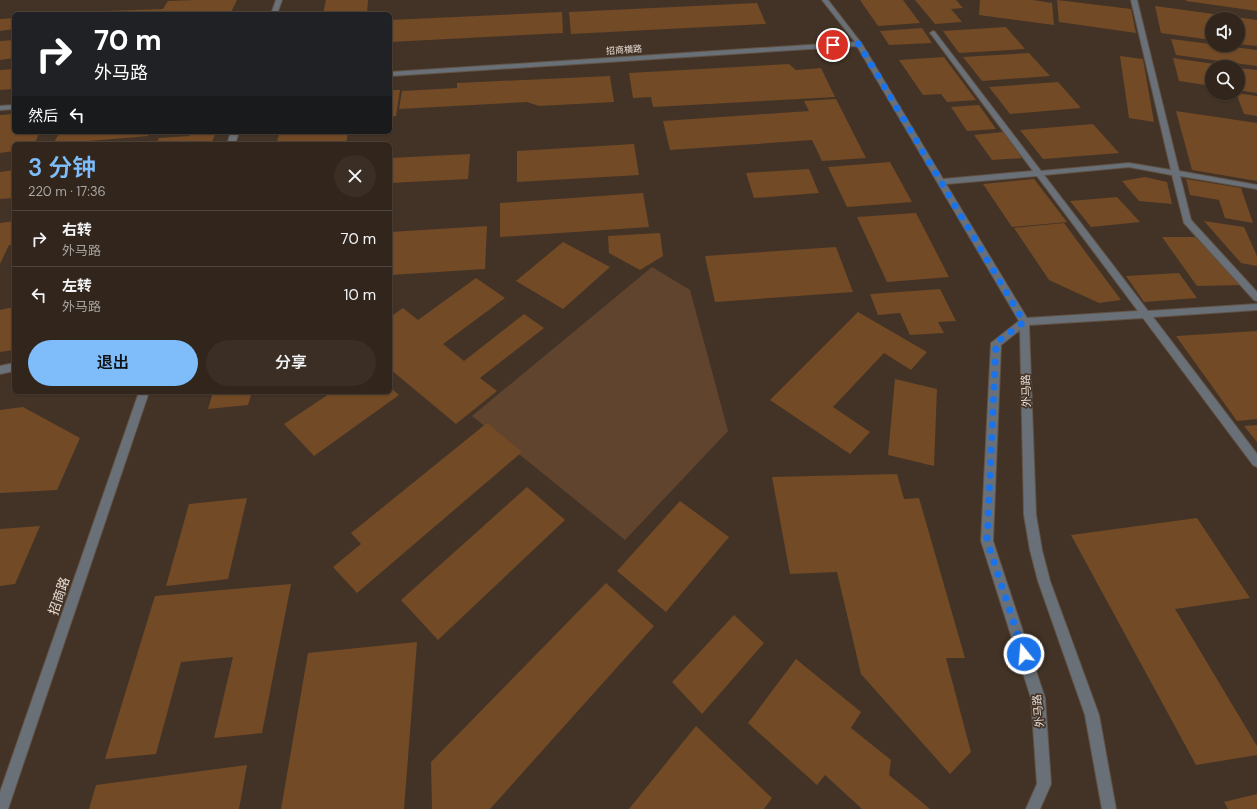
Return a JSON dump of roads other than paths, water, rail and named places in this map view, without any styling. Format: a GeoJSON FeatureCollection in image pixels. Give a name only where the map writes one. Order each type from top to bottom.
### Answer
{"type":"FeatureCollection","features":[{"type":"Feature","properties":{"kind":"street"},"geometry":{"type":"LineString","coordinates":[[275,12],[279,0]]}},
{"type":"Feature","properties":{"kind":"street","name":"外马路"},"geometry":{"type":"LineString","coordinates":[[825,0],[859,44],[1024,322],[1030,515],[1036,550],[1044,580],[1092,715],[1109,809]]}},
{"type":"Feature","properties":{"kind":"street"},"geometry":{"type":"LineString","coordinates":[[1134,0],[1174,173],[1187,221],[1257,298]]}},
{"type":"Feature","properties":{"kind":"street"},"geometry":{"type":"LineString","coordinates":[[933,33],[1257,462]]}},
{"type":"Feature","properties":{"kind":"street","name":"招商横路"},"geometry":{"type":"LineString","coordinates":[[392,74],[859,44]]}},
{"type":"Feature","properties":{"kind":"street"},"geometry":{"type":"LineString","coordinates":[[0,108],[12,107]]}},
{"type":"Feature","properties":{"kind":"street"},"geometry":{"type":"LineString","coordinates":[[941,182],[1130,165],[1257,187]]}},
{"type":"Feature","properties":{"kind":"street"},"geometry":{"type":"LineString","coordinates":[[1024,322],[1257,307]]}},
{"type":"Feature","properties":{"kind":"street","name":"外马路"},"geometry":{"type":"LineString","coordinates":[[1024,322],[996,343],[987,541],[1038,698],[1044,784],[1033,809]]}},
{"type":"Feature","properties":{"kind":"street"},"geometry":{"type":"LineString","coordinates":[[0,370],[12,367]]}},
{"type":"Feature","properties":{"kind":"street","name":"招商路"},"geometry":{"type":"LineString","coordinates":[[1,809],[143,394]]}}]}
